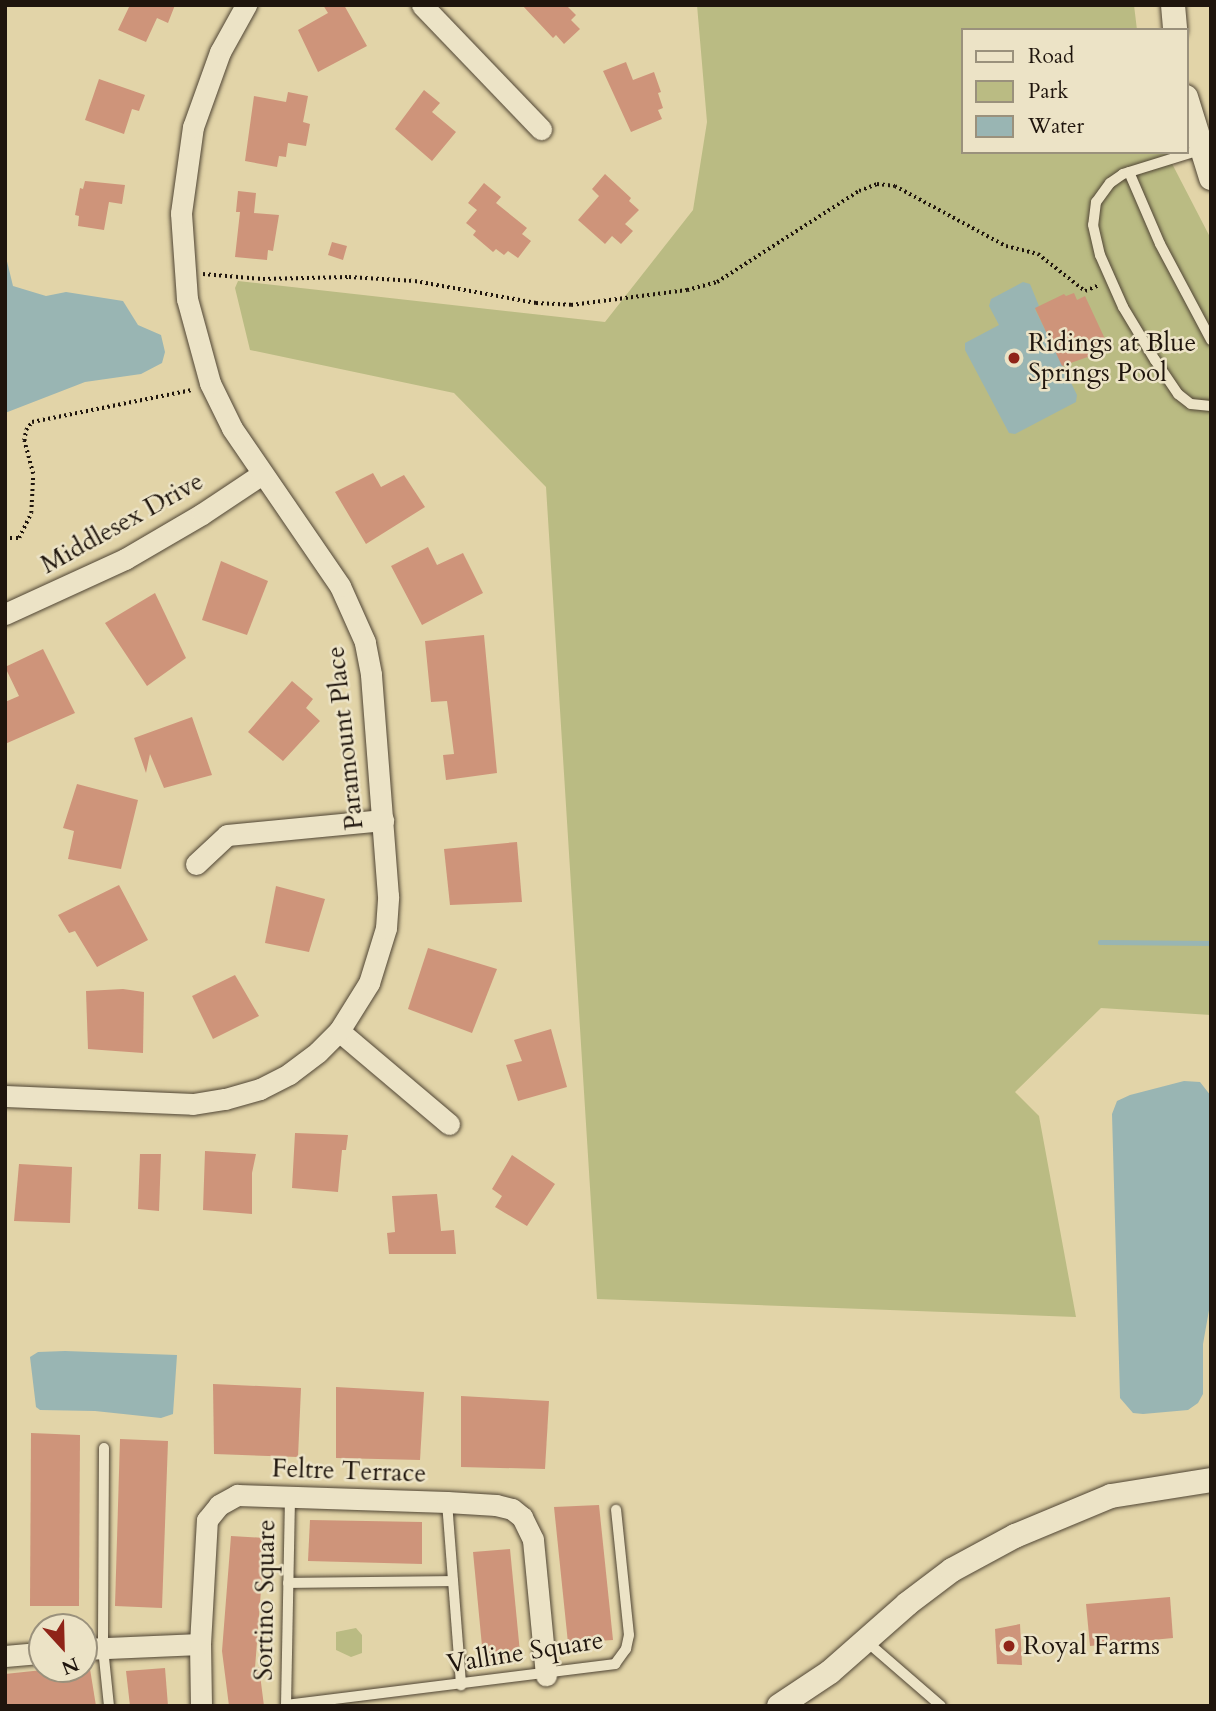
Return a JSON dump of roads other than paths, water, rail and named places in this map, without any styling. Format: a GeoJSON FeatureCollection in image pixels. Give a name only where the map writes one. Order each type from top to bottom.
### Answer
{"type":"FeatureCollection","features":[{"type":"Feature","properties":{"kind":"street","name":"Paramount Place"},"geometry":{"type":"LineString","coordinates":[[5,1096],[171,1104],[225,1099],[260,1089],[289,1074],[318,1052],[339,1031],[369,983],[386,928],[388,896],[383,820],[370,674],[361,632],[341,586],[232,428],[211,383],[196,341],[184,275],[181,213],[193,127],[220,52],[246,5]]}},
{"type":"Feature","properties":{"kind":"street"},"geometry":{"type":"LineString","coordinates":[[422,5],[541,129]]}},
{"type":"Feature","properties":{"kind":"street"},"geometry":{"type":"LineString","coordinates":[[1173,5],[1175,28]]}},
{"type":"Feature","properties":{"kind":"street"},"geometry":{"type":"LineString","coordinates":[[1188,104],[1200,150],[1211,178]]}},
{"type":"Feature","properties":{"kind":"street","name":"Middlesex Drive"},"geometry":{"type":"LineString","coordinates":[[5,614],[125,559],[202,514],[262,474]]}},
{"type":"Feature","properties":{"kind":"street"},"geometry":{"type":"LineString","coordinates":[[196,864],[228,835],[383,820]]}},
{"type":"Feature","properties":{"kind":"street"},"geometry":{"type":"LineString","coordinates":[[339,1031],[449,1124]]}},
{"type":"Feature","properties":{"kind":"street"},"geometry":{"type":"LineString","coordinates":[[779,1706],[830,1672],[952,1570],[1027,1530],[1111,1496],[1211,1480]]}},
{"type":"Feature","properties":{"kind":"street","name":"Feltre Terrace"},"geometry":{"type":"LineString","coordinates":[[201,1706],[200,1644],[206,1530],[212,1511],[227,1498],[237,1495],[447,1502],[496,1505],[512,1510],[528,1527],[540,1591],[546,1675]]}},
{"type":"Feature","properties":{"kind":"street"},"geometry":{"type":"LineString","coordinates":[[98,1648],[200,1644]]}},
{"type":"Feature","properties":{"kind":"street"},"geometry":{"type":"LineString","coordinates":[[5,1656],[28,1654]]}},
{"type":"Feature","properties":{"kind":"lane"},"geometry":{"type":"LineString","coordinates":[[1188,154],[1200,150]]}},
{"type":"Feature","properties":{"kind":"lane"},"geometry":{"type":"LineString","coordinates":[[1187,154],[1129,172],[1101,191],[1094,213],[1095,239],[1124,307],[1178,394],[1191,404],[1211,406]]}},
{"type":"Feature","properties":{"kind":"lane"},"geometry":{"type":"LineString","coordinates":[[1129,172],[1160,244],[1211,340]]}},
{"type":"Feature","properties":{"kind":"lane"},"geometry":{"type":"LineString","coordinates":[[96,1613],[104,1448]]}},
{"type":"Feature","properties":{"kind":"lane","name":"Sortino Square"},"geometry":{"type":"LineString","coordinates":[[286,1705],[290,1496]]}},
{"type":"Feature","properties":{"kind":"lane"},"geometry":{"type":"LineString","coordinates":[[447,1502],[461,1685]]}},
{"type":"Feature","properties":{"kind":"lane","name":"Valline Square"},"geometry":{"type":"LineString","coordinates":[[286,1705],[546,1675],[615,1664],[626,1649],[629,1635],[615,1510]]}},
{"type":"Feature","properties":{"kind":"lane"},"geometry":{"type":"LineString","coordinates":[[288,1583],[453,1580]]}},
{"type":"Feature","properties":{"kind":"lane"},"geometry":{"type":"LineString","coordinates":[[866,1641],[941,1706]]}},
{"type":"Feature","properties":{"kind":"lane"},"geometry":{"type":"LineString","coordinates":[[98,1663],[109,1706]]}},
{"type":"Feature","properties":{"kind":"water"},"geometry":{"type":"Polygon","coordinates":[[[5,253],[13,286],[46,296],[66,292],[123,301],[138,325],[161,335],[165,352],[162,363],[141,374],[85,382],[5,413],[5,253]]]}},
{"type":"Feature","properties":{"kind":"water","name":"Ridings at Blue Springs Pool"},"geometry":{"type":"Polygon","coordinates":[[[1023,282],[1030,284],[1039,306],[1035,309],[1077,395],[1076,402],[1015,434],[1009,433],[965,350],[965,343],[999,325],[989,306],[991,299],[1023,282]]]}},
{"type":"Feature","properties":{"kind":"water"},"geometry":{"type":"Polygon","coordinates":[[[1184,1081],[1200,1082],[1211,1096],[1211,1299],[1203,1344],[1203,1394],[1198,1403],[1188,1410],[1133,1413],[1120,1398],[1112,1114],[1117,1101],[1130,1095],[1184,1081]]]}},
{"type":"Feature","properties":{"kind":"water"},"geometry":{"type":"Polygon","coordinates":[[[38,1352],[177,1355],[173,1414],[161,1418],[95,1411],[40,1410],[36,1407],[30,1357],[38,1352]]]}},
{"type":"Feature","properties":{"kind":"waterway"},"geometry":{"type":"LineString","coordinates":[[1100,942],[1211,943]]}},
{"type":"Feature","properties":{"kind":"place","name":"Ridings at Blue Springs Pool"},"geometry":{"type":"Point","coordinates":[1014,358]}},
{"type":"Feature","properties":{"kind":"place","name":"Royal Farms"},"geometry":{"type":"Point","coordinates":[1009,1646]}}]}
